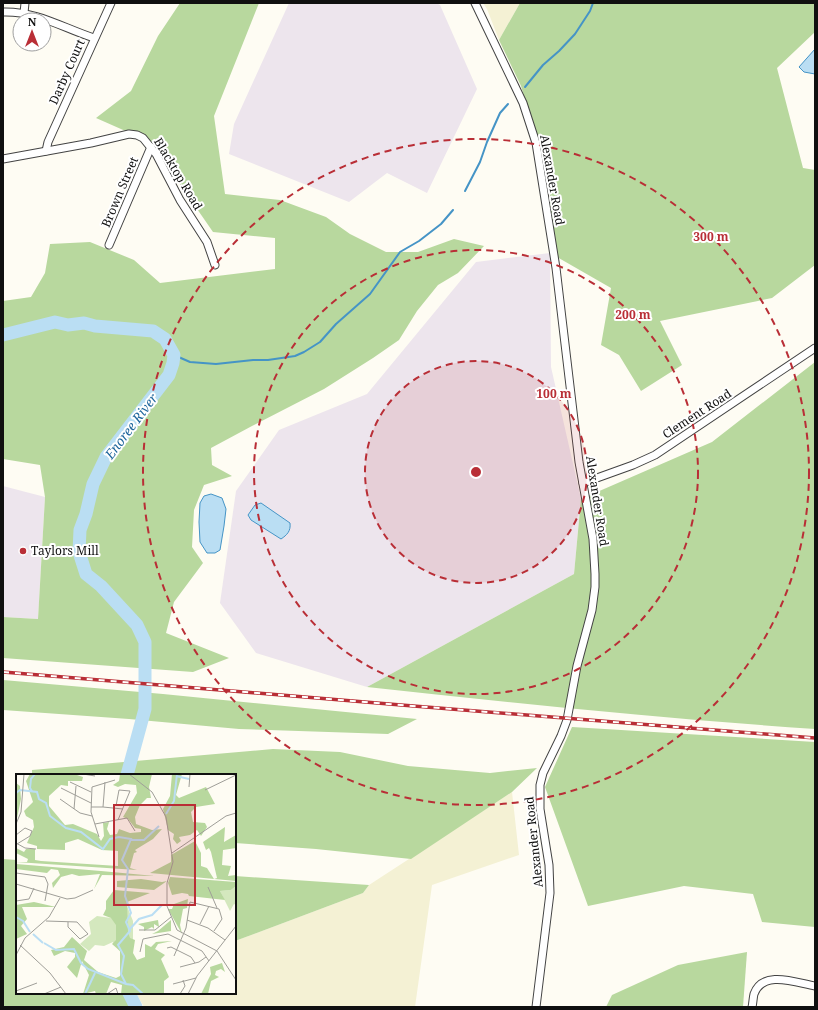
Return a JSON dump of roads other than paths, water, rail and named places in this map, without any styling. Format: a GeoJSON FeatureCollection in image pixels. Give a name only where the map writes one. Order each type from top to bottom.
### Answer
{"type":"FeatureCollection","features":[{"type":"Feature","properties":{"kind":"street","name":"Darby Court"},"geometry":{"type":"LineString","coordinates":[[46,151],[48,142],[111,3]]}},
{"type":"Feature","properties":{"kind":"street","name":"Alexander Road"},"geometry":{"type":"LineString","coordinates":[[475,3],[522,104],[536,143],[556,268],[583,484],[593,539],[595,574],[594,599],[577,666],[565,727],[543,773],[540,785],[540,809],[549,865],[550,893],[536,1007]]}},
{"type":"Feature","properties":{"kind":"street"},"geometry":{"type":"LineString","coordinates":[[52,22],[94,38]]}},
{"type":"Feature","properties":{"kind":"street","name":"Blacktop Road"},"geometry":{"type":"LineString","coordinates":[[3,158],[134,134],[143,138],[156,154],[180,200],[207,242],[215,265]]}},
{"type":"Feature","properties":{"kind":"street","name":"Brown Street"},"geometry":{"type":"LineString","coordinates":[[109,245],[151,147]]}},
{"type":"Feature","properties":{"kind":"street","name":"Clement Road"},"geometry":{"type":"LineString","coordinates":[[583,484],[655,455],[815,348]]}},
{"type":"Feature","properties":{"kind":"street"},"geometry":{"type":"LineString","coordinates":[[752,1007],[756,992],[762,984],[770,980],[781,980],[815,986]]}},
{"type":"Feature","properties":{"kind":"water"},"geometry":{"type":"Polygon","coordinates":[[[815,49],[815,74],[804,72],[799,67],[815,49]]]}},
{"type":"Feature","properties":{"kind":"water"},"geometry":{"type":"Polygon","coordinates":[[[211,494],[222,498],[226,509],[220,550],[215,553],[207,553],[200,542],[200,503],[204,496],[211,494]]]}},
{"type":"Feature","properties":{"kind":"water"},"geometry":{"type":"Polygon","coordinates":[[[261,503],[290,523],[288,532],[281,539],[251,520],[248,515],[255,505],[261,503]]]}},
{"type":"Feature","properties":{"kind":"waterway"},"geometry":{"type":"LineString","coordinates":[[525,87],[543,65],[575,34],[590,11],[593,3]]}},
{"type":"Feature","properties":{"kind":"waterway"},"geometry":{"type":"LineString","coordinates":[[465,191],[480,162],[500,113],[508,104]]}},
{"type":"Feature","properties":{"kind":"waterway"},"geometry":{"type":"LineString","coordinates":[[174,355],[190,362],[216,364],[268,360],[295,356],[304,352],[320,342],[336,324],[370,294],[400,252],[419,241],[441,224],[453,210]]}},
{"type":"Feature","properties":{"kind":"waterway","name":"Enoree River"},"geometry":{"type":"LineString","coordinates":[[3,335],[55,322],[68,325],[84,323],[95,326],[153,331],[165,339],[174,355],[169,375],[106,457],[93,484],[86,514],[80,530],[79,552],[86,574],[101,586],[137,625],[145,642],[145,709],[127,774]]}},
{"type":"Feature","properties":{"kind":"waterway","name":"Enoree River"},"geometry":{"type":"LineString","coordinates":[[130,994],[136,1007]]}},
{"type":"Feature","properties":{"kind":"railway"},"geometry":{"type":"LineString","coordinates":[[3,672],[815,738]]}},
{"type":"Feature","properties":{"kind":"place","name":"Taylors Mill"},"geometry":{"type":"Point","coordinates":[23,551]}}]}
